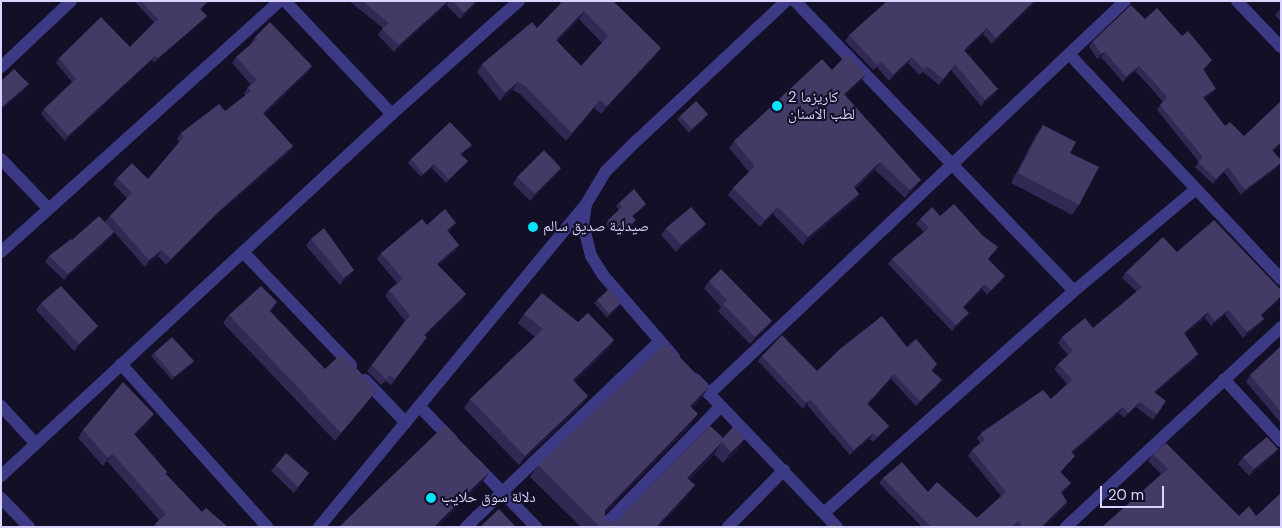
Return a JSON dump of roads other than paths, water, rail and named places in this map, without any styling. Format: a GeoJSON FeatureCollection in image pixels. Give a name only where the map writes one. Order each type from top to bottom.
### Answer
{"type":"FeatureCollection","features":[{"type":"Feature","properties":{"kind":"street"},"geometry":{"type":"LineString","coordinates":[[1,67],[71,1]]}},
{"type":"Feature","properties":{"kind":"street"},"geometry":{"type":"LineString","coordinates":[[1,252],[280,1]]}},
{"type":"Feature","properties":{"kind":"street"},"geometry":{"type":"LineString","coordinates":[[285,1],[392,114]]}},
{"type":"Feature","properties":{"kind":"street"},"geometry":{"type":"LineString","coordinates":[[1,476],[35,442],[244,253],[392,114],[519,1]]}},
{"type":"Feature","properties":{"kind":"street"},"geometry":{"type":"LineString","coordinates":[[319,527],[586,204],[606,171],[786,1]]}},
{"type":"Feature","properties":{"kind":"street"},"geometry":{"type":"LineString","coordinates":[[796,1],[950,164],[1074,291]]}},
{"type":"Feature","properties":{"kind":"street"},"geometry":{"type":"LineString","coordinates":[[710,394],[950,164],[1125,1]]}},
{"type":"Feature","properties":{"kind":"street"},"geometry":{"type":"LineString","coordinates":[[1237,1],[1281,47]]}},
{"type":"Feature","properties":{"kind":"street"},"geometry":{"type":"LineString","coordinates":[[1069,54],[1281,279]]}},
{"type":"Feature","properties":{"kind":"street"},"geometry":{"type":"LineString","coordinates":[[1,159],[48,208]]}},
{"type":"Feature","properties":{"kind":"street"},"geometry":{"type":"LineString","coordinates":[[824,513],[1074,291],[1196,189]]}},
{"type":"Feature","properties":{"kind":"street"},"geometry":{"type":"LineString","coordinates":[[586,204],[583,225],[591,256],[659,342],[837,527]]}},
{"type":"Feature","properties":{"kind":"street"},"geometry":{"type":"LineString","coordinates":[[244,253],[406,422]]}},
{"type":"Feature","properties":{"kind":"street"},"geometry":{"type":"LineString","coordinates":[[1066,527],[1281,327]]}},
{"type":"Feature","properties":{"kind":"street"},"geometry":{"type":"LineString","coordinates":[[466,527],[659,342]]}},
{"type":"Feature","properties":{"kind":"street"},"geometry":{"type":"LineString","coordinates":[[121,364],[267,527]]}},
{"type":"Feature","properties":{"kind":"street"},"geometry":{"type":"LineString","coordinates":[[1224,380],[1281,441]]}},
{"type":"Feature","properties":{"kind":"street"},"geometry":{"type":"LineString","coordinates":[[1,406],[35,442]]}},
{"type":"Feature","properties":{"kind":"street"},"geometry":{"type":"LineString","coordinates":[[419,406],[536,527]]}},
{"type":"Feature","properties":{"kind":"street"},"geometry":{"type":"LineString","coordinates":[[603,527],[721,406]]}},
{"type":"Feature","properties":{"kind":"street"},"geometry":{"type":"LineString","coordinates":[[728,527],[784,470]]}},
{"type":"Feature","properties":{"kind":"street"},"geometry":{"type":"LineString","coordinates":[[1,498],[29,527]]}},
{"type":"Feature","properties":{"kind":"place","name":"كاريزما 2 لطب الاسنان"},"geometry":{"type":"Point","coordinates":[777,106]}},
{"type":"Feature","properties":{"kind":"place","name":"صيدلية صديق سالم"},"geometry":{"type":"Point","coordinates":[533,227]}},
{"type":"Feature","properties":{"kind":"place","name":"دلالة سوق حلايب"},"geometry":{"type":"Point","coordinates":[431,498]}}]}
